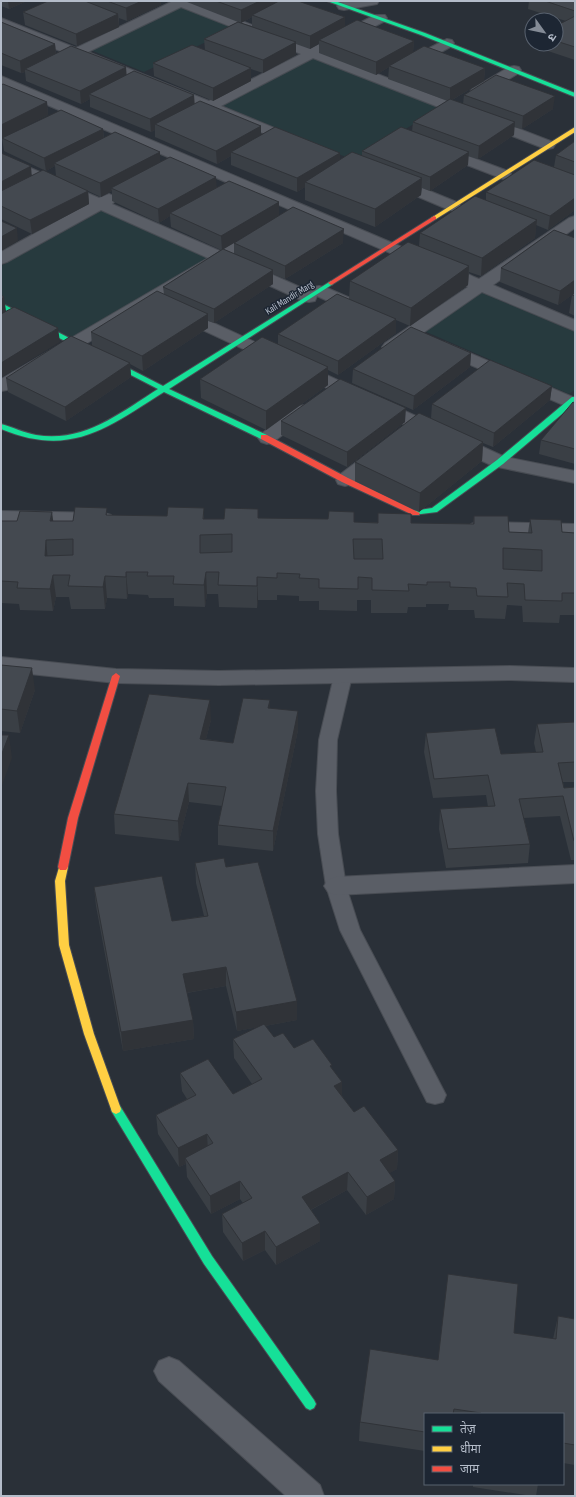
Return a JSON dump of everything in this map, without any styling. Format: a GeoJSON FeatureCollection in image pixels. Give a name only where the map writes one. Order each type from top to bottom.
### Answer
{"type":"FeatureCollection","features":[{"type":"Feature","properties":{"kind":"street"},"geometry":{"type":"LineString","coordinates":[[56,62],[132,26],[180,1],[548,145]]}},
{"type":"Feature","properties":{"kind":"street"},"geometry":{"type":"LineString","coordinates":[[330,1],[447,43],[575,95]]}},
{"type":"Feature","properties":{"kind":"street"},"geometry":{"type":"LineString","coordinates":[[344,6],[372,1]]}},
{"type":"Feature","properties":{"kind":"street"},"geometry":{"type":"LineString","coordinates":[[230,34],[263,17]]}},
{"type":"Feature","properties":{"kind":"street"},"geometry":{"type":"LineString","coordinates":[[189,117],[380,18]]}},
{"type":"Feature","properties":{"kind":"street"},"geometry":{"type":"LineString","coordinates":[[4,26],[25,20]]}},
{"type":"Feature","properties":{"kind":"street"},"geometry":{"type":"LineString","coordinates":[[117,20],[132,26]]}},
{"type":"Feature","properties":{"kind":"street"},"geometry":{"type":"LineString","coordinates":[[4,26],[76,52],[209,107],[272,139],[306,146]]}},
{"type":"Feature","properties":{"kind":"street"},"geometry":{"type":"LineString","coordinates":[[379,80],[447,43]]}},
{"type":"Feature","properties":{"kind":"street"},"geometry":{"type":"LineString","coordinates":[[438,116],[514,70]]}},
{"type":"Feature","properties":{"kind":"street"},"geometry":{"type":"LineString","coordinates":[[127,85],[154,72]]}},
{"type":"Feature","properties":{"kind":"street"},"geometry":{"type":"LineString","coordinates":[[249,73],[263,78]]}},
{"type":"Feature","properties":{"kind":"street"},"geometry":{"type":"LineString","coordinates":[[11,85],[129,135],[150,138],[184,159],[220,168],[242,184],[291,211],[388,247],[575,326]]}},
{"type":"Feature","properties":{"kind":"street","name":"Kali Mandir Marg"},"geometry":{"type":"LineString","coordinates":[[1,426],[11,431],[44,439],[74,436],[106,425],[388,247],[461,205],[503,174],[575,128]]}},
{"type":"Feature","properties":{"kind":"street"},"geometry":{"type":"LineString","coordinates":[[115,142],[129,135]]}},
{"type":"Feature","properties":{"kind":"street"},"geometry":{"type":"LineString","coordinates":[[425,144],[503,174]]}},
{"type":"Feature","properties":{"kind":"street"},"geometry":{"type":"LineString","coordinates":[[170,166],[184,159]]}},
{"type":"Feature","properties":{"kind":"street"},"geometry":{"type":"LineString","coordinates":[[1,160],[100,204],[167,227],[222,259],[376,316]]}},
{"type":"Feature","properties":{"kind":"street"},"geometry":{"type":"LineString","coordinates":[[520,163],[541,171]]}},
{"type":"Feature","properties":{"kind":"street"},"geometry":{"type":"LineString","coordinates":[[26,189],[59,172]]}},
{"type":"Feature","properties":{"kind":"street"},"geometry":{"type":"LineString","coordinates":[[382,177],[461,205]]}},
{"type":"Feature","properties":{"kind":"street"},"geometry":{"type":"LineString","coordinates":[[229,192],[242,184]]}},
{"type":"Feature","properties":{"kind":"street"},"geometry":{"type":"LineString","coordinates":[[1,259],[121,193]]}},
{"type":"Feature","properties":{"kind":"street"},"geometry":{"type":"LineString","coordinates":[[1,386],[222,259],[291,211]]}},
{"type":"Feature","properties":{"kind":"street"},"geometry":{"type":"LineString","coordinates":[[381,355],[404,329],[480,286],[542,236],[575,221]]}},
{"type":"Feature","properties":{"kind":"street"},"geometry":{"type":"LineString","coordinates":[[13,235],[30,243]]}},
{"type":"Feature","properties":{"kind":"street"},"geometry":{"type":"LineString","coordinates":[[542,236],[568,246]]}},
{"type":"Feature","properties":{"kind":"street"},"geometry":{"type":"LineString","coordinates":[[152,299],[333,390],[424,419],[500,462],[575,477]]}},
{"type":"Feature","properties":{"kind":"street"},"geometry":{"type":"LineString","coordinates":[[1,305],[164,389],[267,438],[345,480],[409,511],[422,513],[434,510],[500,462],[573,403],[404,329]]}},
{"type":"Feature","properties":{"kind":"street"},"geometry":{"type":"LineString","coordinates":[[555,318],[570,306]]}},
{"type":"Feature","properties":{"kind":"street"},"geometry":{"type":"LineString","coordinates":[[1,323],[18,314]]}},
{"type":"Feature","properties":{"kind":"street"},"geometry":{"type":"LineString","coordinates":[[472,381],[490,367]]}},
{"type":"Feature","properties":{"kind":"street"},"geometry":{"type":"LineString","coordinates":[[267,438],[333,390]]}},
{"type":"Feature","properties":{"kind":"street"},"geometry":{"type":"LineString","coordinates":[[345,480],[424,419]]}},
{"type":"Feature","properties":{"kind":"street"},"geometry":{"type":"LineString","coordinates":[[1,517],[121,519]]}},
{"type":"Feature","properties":{"kind":"street"},"geometry":{"type":"LineString","coordinates":[[400,526],[440,527]]}},
{"type":"Feature","properties":{"kind":"street"},"geometry":{"type":"LineString","coordinates":[[463,527],[575,530]]}},
{"type":"Feature","properties":{"kind":"street"},"geometry":{"type":"LineString","coordinates":[[1,664],[116,676],[219,678],[510,673],[575,675]]}},
{"type":"Feature","properties":{"kind":"street"},"geometry":{"type":"LineString","coordinates":[[116,676],[73,818],[60,881],[64,945],[89,1034],[115,1107],[208,1260],[310,1404]]}},
{"type":"Feature","properties":{"kind":"street"},"geometry":{"type":"LineString","coordinates":[[336,886],[575,874]]}},
{"type":"Feature","properties":{"kind":"street"},"geometry":{"type":"LineString","coordinates":[[169,1371],[309,1496]]}},
{"type":"Feature","properties":{"kind":"lane"},"geometry":{"type":"LineString","coordinates":[[343,676],[328,740],[326,791],[328,834],[336,886],[350,930],[435,1095]]}},
{"type":"Feature","properties":{"kind":"green space"},"geometry":{"type":"Polygon","coordinates":[[[181,5],[237,27],[144,72],[88,49],[181,5]]]}},
{"type":"Feature","properties":{"kind":"green space"},"geometry":{"type":"Polygon","coordinates":[[[312,57],[441,108],[353,160],[221,105],[312,57]]]}},
{"type":"Feature","properties":{"kind":"green space"},"geometry":{"type":"Polygon","coordinates":[[[103,210],[209,259],[73,339],[1,303],[1,266],[103,210]]]}},
{"type":"Feature","properties":{"kind":"green space"},"geometry":{"type":"Polygon","coordinates":[[[480,292],[575,332],[575,390],[569,394],[424,331],[480,292]]]}},
{"type":"Feature","properties":{"kind":"building"},"geometry":{"type":"Polygon","coordinates":[[[48,1],[85,1],[118,14],[76,34],[23,12],[48,1]]]}},
{"type":"Feature","properties":{"kind":"building"},"geometry":{"type":"Polygon","coordinates":[[[107,1],[142,1],[126,8],[107,1]]]}},
{"type":"Feature","properties":{"kind":"building"},"geometry":{"type":"Polygon","coordinates":[[[216,1],[260,1],[241,10],[216,1]]]}},
{"type":"Feature","properties":{"kind":"building"},"geometry":{"type":"Polygon","coordinates":[[[279,1],[298,1],[345,17],[310,36],[252,15],[279,1]]]}},
{"type":"Feature","properties":{"kind":"building"},"geometry":{"type":"Polygon","coordinates":[[[545,1],[575,1],[575,11],[545,1]]]}},
{"type":"Feature","properties":{"kind":"building"},"geometry":{"type":"Polygon","coordinates":[[[575,16],[575,47],[564,44],[564,22],[575,16]]]}},
{"type":"Feature","properties":{"kind":"building"},"geometry":{"type":"Polygon","coordinates":[[[357,20],[414,41],[376,62],[319,40],[357,20]]]}},
{"type":"Feature","properties":{"kind":"building"},"geometry":{"type":"Polygon","coordinates":[[[1,22],[55,44],[20,61],[1,53],[1,22]]]}},
{"type":"Feature","properties":{"kind":"building"},"geometry":{"type":"Polygon","coordinates":[[[238,22],[296,42],[263,60],[204,39],[238,22]]]}},
{"type":"Feature","properties":{"kind":"building"},"geometry":{"type":"Polygon","coordinates":[[[192,45],[251,68],[213,88],[153,63],[192,45]]]}},
{"type":"Feature","properties":{"kind":"building"},"geometry":{"type":"Polygon","coordinates":[[[71,46],[126,67],[80,91],[25,69],[71,46]]]}},
{"type":"Feature","properties":{"kind":"building"},"geometry":{"type":"Polygon","coordinates":[[[424,46],[485,68],[450,88],[389,66],[424,46]]]}},
{"type":"Feature","properties":{"kind":"building"},"geometry":{"type":"Polygon","coordinates":[[[134,71],[194,95],[150,119],[89,94],[134,71]]]}},
{"type":"Feature","properties":{"kind":"building"},"geometry":{"type":"Polygon","coordinates":[[[496,75],[555,96],[523,116],[464,95],[496,75]]]}},
{"type":"Feature","properties":{"kind":"building"},"geometry":{"type":"Polygon","coordinates":[[[3,84],[47,102],[1,125],[1,85],[3,84]]]}},
{"type":"Feature","properties":{"kind":"building"},"geometry":{"type":"Polygon","coordinates":[[[450,99],[515,122],[479,146],[413,122],[450,99]]]}},
{"type":"Feature","properties":{"kind":"building"},"geometry":{"type":"Polygon","coordinates":[[[200,101],[261,126],[216,151],[155,124],[200,101]]]}},
{"type":"Feature","properties":{"kind":"building"},"geometry":{"type":"Polygon","coordinates":[[[61,110],[103,129],[44,158],[2,138],[61,110]]]}},
{"type":"Feature","properties":{"kind":"building"},"geometry":{"type":"Polygon","coordinates":[[[275,127],[340,153],[297,178],[231,152],[275,127]]]}},
{"type":"Feature","properties":{"kind":"building"},"geometry":{"type":"Polygon","coordinates":[[[401,127],[469,152],[430,177],[362,151],[401,127]]]}},
{"type":"Feature","properties":{"kind":"building"},"geometry":{"type":"Polygon","coordinates":[[[115,132],[160,152],[100,183],[54,163],[115,132]]]}},
{"type":"Feature","properties":{"kind":"building"},"geometry":{"type":"Polygon","coordinates":[[[575,141],[575,162],[556,155],[575,141]]]}},
{"type":"Feature","properties":{"kind":"building"},"geometry":{"type":"Polygon","coordinates":[[[352,152],[422,178],[375,209],[305,182],[352,152]]]}},
{"type":"Feature","properties":{"kind":"building"},"geometry":{"type":"Polygon","coordinates":[[[1,153],[31,166],[1,182],[1,153]]]}},
{"type":"Feature","properties":{"kind":"building"},"geometry":{"type":"Polygon","coordinates":[[[170,157],[216,177],[158,209],[111,188],[170,157]]]}},
{"type":"Feature","properties":{"kind":"building"},"geometry":{"type":"Polygon","coordinates":[[[534,160],[575,175],[575,198],[550,216],[486,192],[534,160]]]}},
{"type":"Feature","properties":{"kind":"building"},"geometry":{"type":"Polygon","coordinates":[[[43,170],[88,191],[30,220],[1,206],[1,191],[43,170]]]}},
{"type":"Feature","properties":{"kind":"building"},"geometry":{"type":"Polygon","coordinates":[[[229,181],[279,202],[221,236],[170,213],[229,181]]]}},
{"type":"Feature","properties":{"kind":"building"},"geometry":{"type":"Polygon","coordinates":[[[475,196],[537,220],[482,258],[420,233],[475,196]]]}},
{"type":"Feature","properties":{"kind":"building"},"geometry":{"type":"Polygon","coordinates":[[[293,207],[344,229],[285,266],[234,243],[293,207]]]}},
{"type":"Feature","properties":{"kind":"building"},"geometry":{"type":"Polygon","coordinates":[[[1,221],[17,228],[1,237],[1,221]]]}},
{"type":"Feature","properties":{"kind":"building"},"geometry":{"type":"Polygon","coordinates":[[[554,230],[575,238],[575,280],[560,291],[501,268],[554,230]]]}},
{"type":"Feature","properties":{"kind":"building"},"geometry":{"type":"Polygon","coordinates":[[[408,242],[469,266],[411,308],[350,281],[408,242]]]}},
{"type":"Feature","properties":{"kind":"building"},"geometry":{"type":"Polygon","coordinates":[[[223,249],[273,270],[214,309],[163,287],[223,249]]]}},
{"type":"Feature","properties":{"kind":"building"},"geometry":{"type":"Polygon","coordinates":[[[157,291],[208,314],[142,356],[91,332],[157,291]]]}},
{"type":"Feature","properties":{"kind":"building"},"geometry":{"type":"Polygon","coordinates":[[[337,294],[396,319],[338,361],[278,334],[337,294]]]}},
{"type":"Feature","properties":{"kind":"building"},"geometry":{"type":"Polygon","coordinates":[[[14,307],[58,328],[1,363],[1,314],[14,307]]]}},
{"type":"Feature","properties":{"kind":"building"},"geometry":{"type":"Polygon","coordinates":[[[411,327],[471,353],[414,396],[353,369],[411,327]]]}},
{"type":"Feature","properties":{"kind":"building"},"geometry":{"type":"Polygon","coordinates":[[[71,336],[130,363],[65,407],[6,378],[71,336]]]}},
{"type":"Feature","properties":{"kind":"building"},"geometry":{"type":"Polygon","coordinates":[[[262,337],[328,367],[266,411],[200,379],[262,337]]]}},
{"type":"Feature","properties":{"kind":"building"},"geometry":{"type":"Polygon","coordinates":[[[490,360],[552,386],[494,433],[432,404],[490,360]]]}},
{"type":"Feature","properties":{"kind":"building"},"geometry":{"type":"Polygon","coordinates":[[[340,379],[406,408],[347,452],[281,421],[340,379]]]}},
{"type":"Feature","properties":{"kind":"building"},"geometry":{"type":"Polygon","coordinates":[[[573,402],[575,403],[575,449],[541,440],[573,402]]]}},
{"type":"Feature","properties":{"kind":"building"},"geometry":{"type":"Polygon","coordinates":[[[419,413],[483,442],[420,493],[355,462],[419,413]]]}},
{"type":"Feature","properties":{"kind":"building"},"geometry":{"type":"Polygon","coordinates":[[[75,507],[107,508],[106,515],[167,516],[168,507],[204,508],[203,519],[224,519],[225,508],[258,509],[258,518],[328,519],[329,511],[354,512],[354,522],[378,523],[378,513],[411,514],[411,523],[474,524],[474,516],[508,516],[509,532],[532,533],[530,519],[561,520],[562,532],[575,533],[575,593],[562,593],[562,601],[525,600],[524,584],[507,583],[508,597],[477,596],[476,588],[450,587],[450,582],[427,582],[427,585],[408,584],[409,591],[372,590],[372,578],[358,577],[358,589],[319,588],[319,579],[299,578],[300,574],[277,573],[277,578],[257,577],[257,586],[218,585],[219,572],[206,572],[204,585],[173,584],[174,576],[147,576],[148,572],[126,572],[126,577],[105,576],[103,587],[68,586],[70,575],[53,575],[50,589],[17,588],[18,582],[1,581],[1,521],[17,521],[20,511],[52,512],[50,521],[73,521],[75,507]],[[232,534],[200,535],[200,553],[232,552],[232,534]],[[73,539],[46,540],[45,556],[73,555],[73,539]],[[353,539],[354,559],[383,559],[382,539],[353,539]],[[503,548],[503,569],[542,571],[542,550],[503,548]]]}},
{"type":"Feature","properties":{"kind":"building"},"geometry":{"type":"Polygon","coordinates":[[[1,665],[32,668],[17,711],[1,709],[1,665]]]}},
{"type":"Feature","properties":{"kind":"building"},"geometry":{"type":"Polygon","coordinates":[[[149,694],[210,700],[200,739],[233,743],[243,698],[270,700],[268,708],[298,711],[273,831],[218,825],[226,787],[188,783],[178,821],[114,814],[149,694]]]}},
{"type":"Feature","properties":{"kind":"building"},"geometry":{"type":"Polygon","coordinates":[[[575,722],[575,762],[558,763],[564,788],[575,787],[575,841],[563,796],[519,799],[530,844],[448,849],[440,809],[495,806],[488,775],[434,779],[426,733],[495,728],[501,754],[543,752],[537,724],[575,722]]]}},
{"type":"Feature","properties":{"kind":"building"},"geometry":{"type":"Polygon","coordinates":[[[1,735],[9,735],[1,756],[1,735]]]}},
{"type":"Feature","properties":{"kind":"building"},"geometry":{"type":"Polygon","coordinates":[[[224,858],[226,867],[258,862],[297,1001],[236,1012],[226,967],[183,974],[193,1020],[121,1032],[94,887],[162,876],[172,921],[208,916],[195,863],[224,858]]]}},
{"type":"Feature","properties":{"kind":"building"},"geometry":{"type":"Polygon","coordinates":[[[264,1024],[274,1037],[283,1033],[294,1048],[313,1039],[332,1065],[330,1066],[342,1082],[334,1086],[354,1112],[364,1106],[398,1150],[380,1160],[395,1181],[367,1197],[348,1172],[302,1197],[320,1223],[276,1247],[265,1231],[242,1243],[222,1214],[252,1198],[240,1181],[210,1196],[185,1158],[213,1143],[207,1134],[178,1148],[156,1115],[196,1095],[180,1073],[208,1059],[233,1094],[262,1079],[233,1039],[264,1024]]]}},
{"type":"Feature","properties":{"kind":"building"},"geometry":{"type":"Polygon","coordinates":[[[448,1274],[518,1284],[514,1333],[556,1339],[558,1316],[575,1319],[575,1445],[564,1443],[564,1413],[481,1413],[454,1409],[453,1413],[424,1413],[424,1432],[360,1422],[370,1349],[438,1360],[448,1274]]]}},
{"type":"Feature","properties":{"kind":"traffic: fast"},"geometry":{"type":"LineString","coordinates":[[330,1],[423,34],[575,95]]}},
{"type":"Feature","properties":{"kind":"traffic: fast"},"geometry":{"type":"LineString","coordinates":[[1,426],[18,433],[55,439],[78,436],[106,425],[331,283]]}},
{"type":"Feature","properties":{"kind":"traffic: fast"},"geometry":{"type":"LineString","coordinates":[[1,305],[164,389],[264,437]]}},
{"type":"Feature","properties":{"kind":"traffic: fast"},"geometry":{"type":"LineString","coordinates":[[416,513],[434,510],[500,462],[575,399]]}},
{"type":"Feature","properties":{"kind":"traffic: fast"},"geometry":{"type":"LineString","coordinates":[[116,1109],[208,1260],[310,1404]]}},
{"type":"Feature","properties":{"kind":"traffic: slow"},"geometry":{"type":"LineString","coordinates":[[434,218],[575,129]]}},
{"type":"Feature","properties":{"kind":"traffic: slow"},"geometry":{"type":"LineString","coordinates":[[63,867],[60,881],[64,945],[89,1034],[116,1109]]}},
{"type":"Feature","properties":{"kind":"traffic: jam"},"geometry":{"type":"LineString","coordinates":[[331,283],[434,218]]}},
{"type":"Feature","properties":{"kind":"traffic: jam"},"geometry":{"type":"LineString","coordinates":[[264,437],[345,480],[416,513]]}},
{"type":"Feature","properties":{"kind":"traffic: jam"},"geometry":{"type":"LineString","coordinates":[[63,867],[73,818],[116,676]]}}]}
